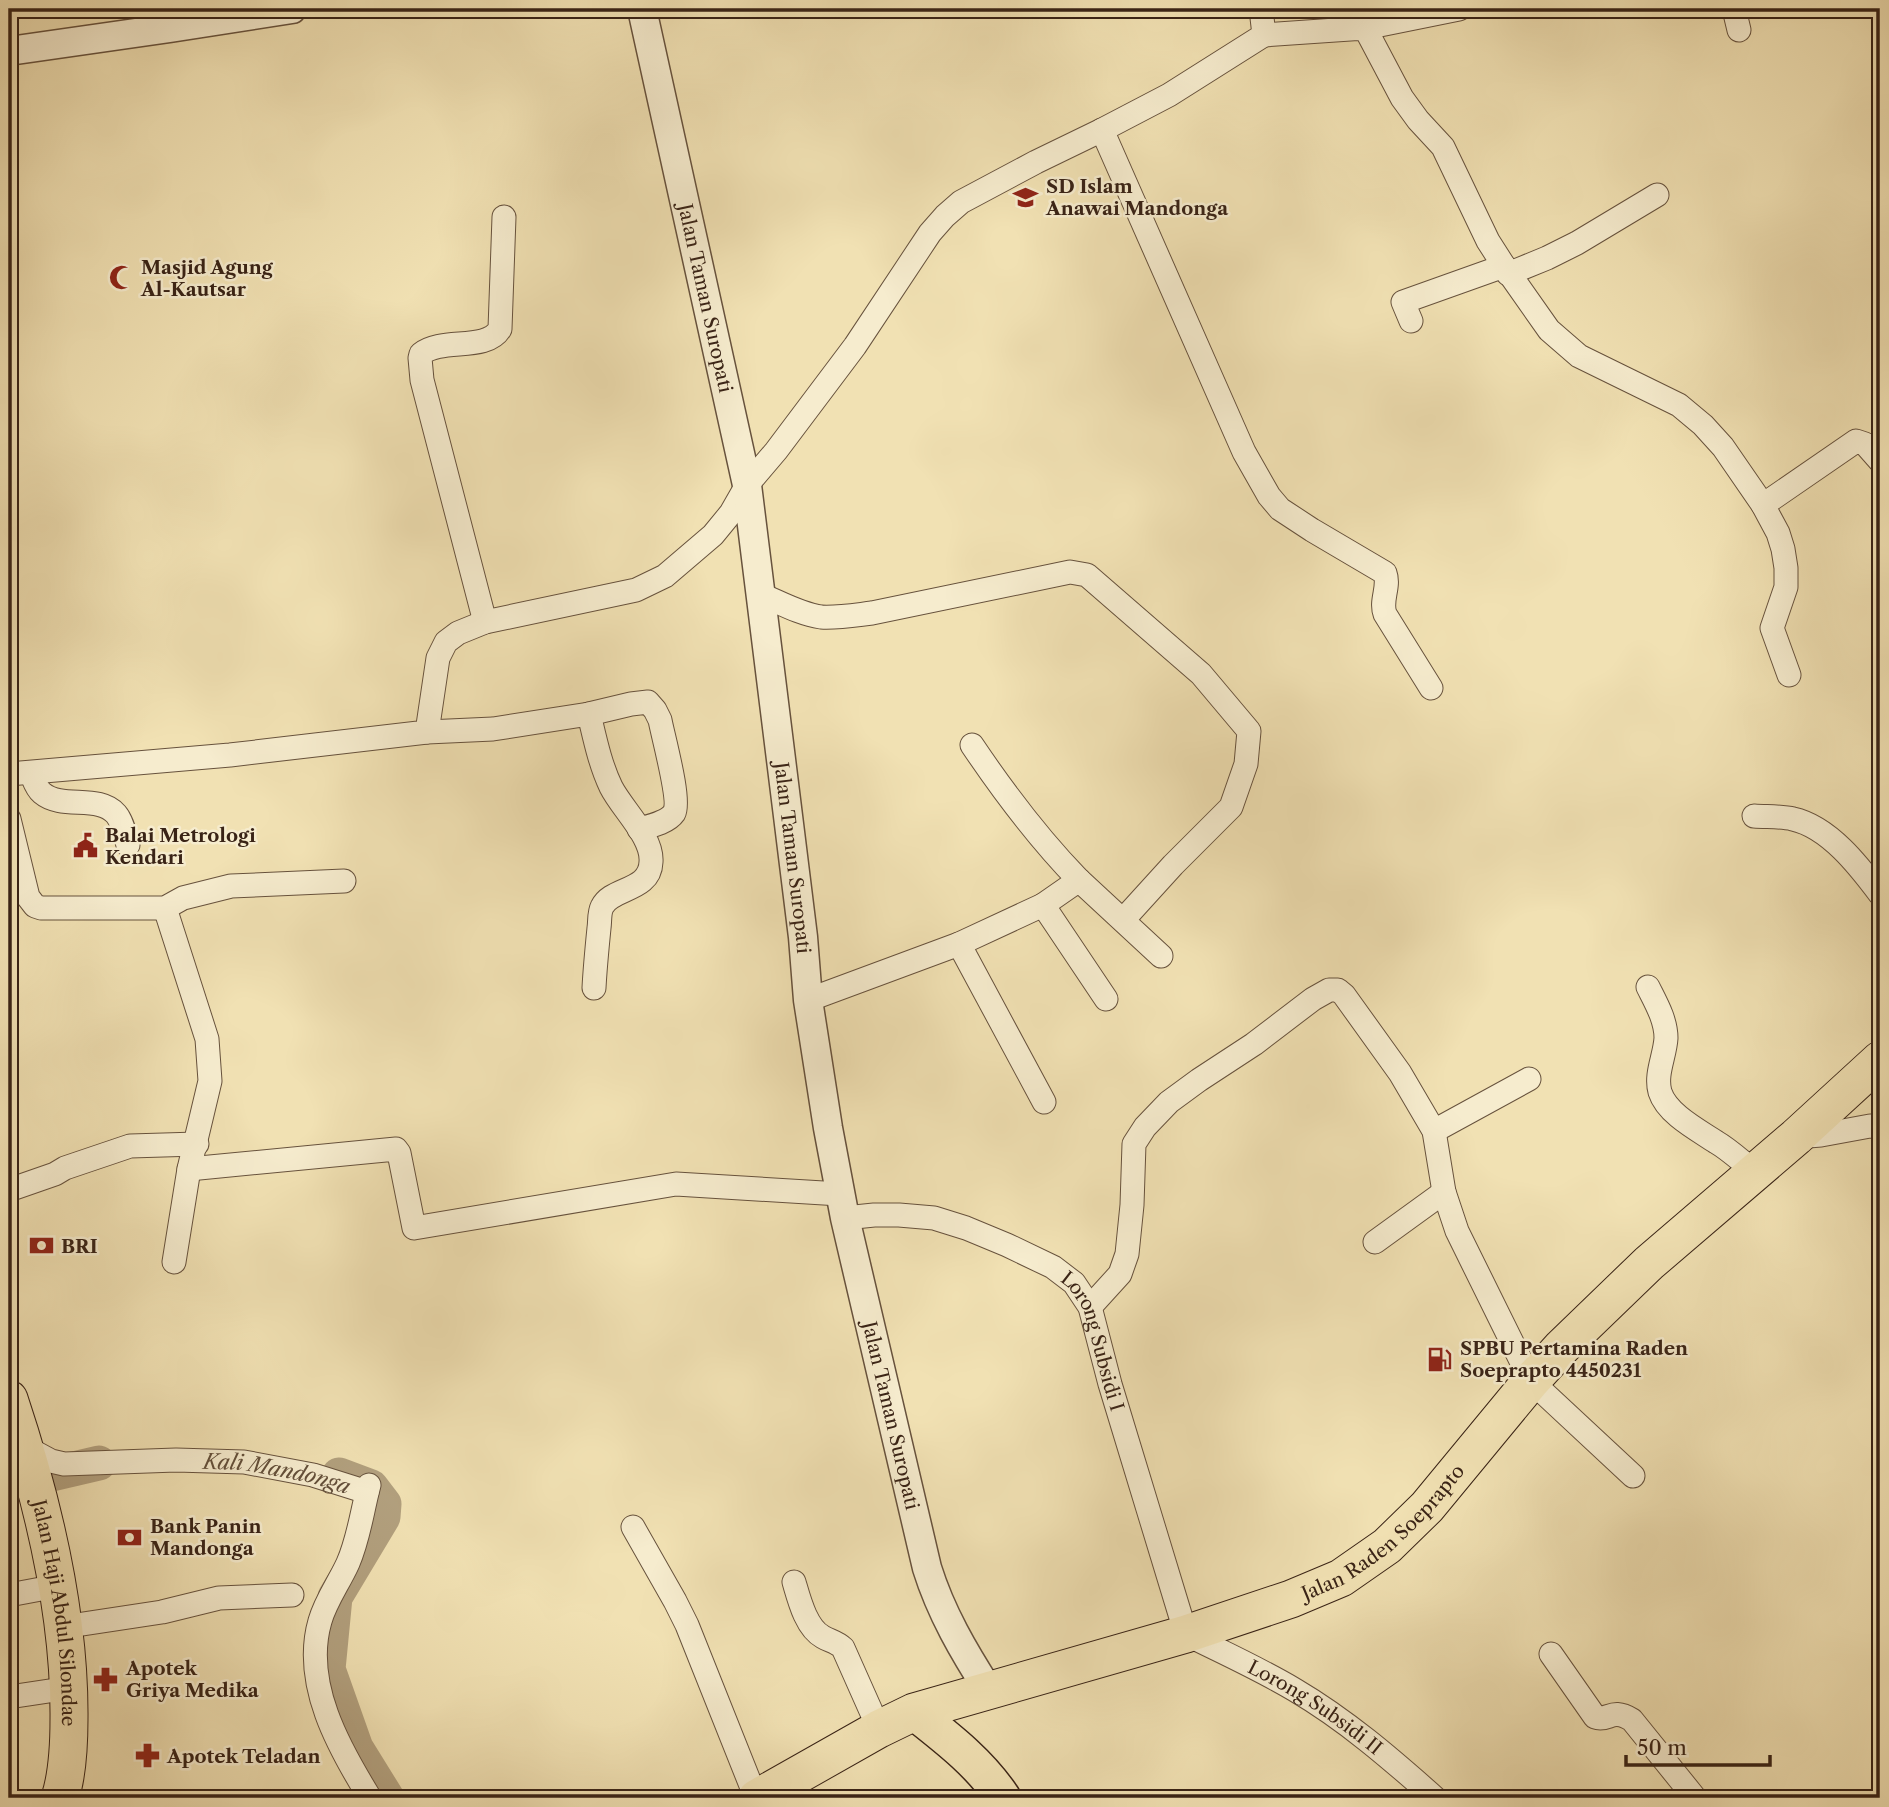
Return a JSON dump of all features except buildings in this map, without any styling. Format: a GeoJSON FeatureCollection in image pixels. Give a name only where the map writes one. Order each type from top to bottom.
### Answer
{"type":"FeatureCollection","features":[{"type":"Feature","properties":{"kind":"highway","name":"Jalan Raden Soeprapto"},"geometry":{"type":"LineString","coordinates":[[756,1798],[914,1712],[1186,1633],[1291,1599],[1341,1578],[1387,1546],[1427,1507],[1531,1381],[1562,1347],[1649,1263],[1796,1137],[1880,1060]]}},
{"type":"Feature","properties":{"kind":"highway","name":"Jalan Haji Abdul Silondae"},"geometry":{"type":"LineString","coordinates":[[9,1399],[37,1497],[57,1586],[63,1627],[69,1688],[69,1746],[62,1796]]}},
{"type":"Feature","properties":{"kind":"main road"},"geometry":{"type":"LineString","coordinates":[[914,1712],[974,1762],[1003,1798]]}},
{"type":"Feature","properties":{"kind":"street"},"geometry":{"type":"LineString","coordinates":[[9,51],[292,9]]}},
{"type":"Feature","properties":{"kind":"street","name":"Jalan Taman Suropati"},"geometry":{"type":"LineString","coordinates":[[642,9],[747,485],[803,937],[808,1000],[843,1206],[930,1580],[944,1614],[989,1691]]}},
{"type":"Feature","properties":{"kind":"street"},"geometry":{"type":"LineString","coordinates":[[1261,9],[1264,35]]}},
{"type":"Feature","properties":{"kind":"street"},"geometry":{"type":"LineString","coordinates":[[427,732],[438,658],[446,642],[458,633],[485,622],[636,590],[665,576],[713,535],[731,513],[747,485],[855,346],[930,233],[961,202],[1169,95],[1264,35],[1365,28],[1459,9]]}},
{"type":"Feature","properties":{"kind":"street"},"geometry":{"type":"LineString","coordinates":[[1365,28],[1402,98],[1443,148],[1488,241],[1549,330],[1567,347],[1595,365],[1679,405],[1703,425],[1723,447],[1763,505],[1779,533],[1786,568],[1786,587],[1772,628],[1789,675]]}},
{"type":"Feature","properties":{"kind":"street"},"geometry":{"type":"LineString","coordinates":[[1102,130],[1244,452],[1258,478],[1280,509],[1385,573],[1387,582],[1382,607],[1431,688]]}},
{"type":"Feature","properties":{"kind":"street"},"geometry":{"type":"LineString","coordinates":[[1411,321],[1403,302],[1547,258],[1657,195]]}},
{"type":"Feature","properties":{"kind":"street"},"geometry":{"type":"LineString","coordinates":[[485,622],[422,380],[420,358],[429,348],[482,341],[492,338],[500,329],[504,217]]}},
{"type":"Feature","properties":{"kind":"street"},"geometry":{"type":"LineString","coordinates":[[1763,505],[1856,441],[1866,444],[1880,461]]}},
{"type":"Feature","properties":{"kind":"street"},"geometry":{"type":"LineString","coordinates":[[762,595],[803,613],[821,617],[844,617],[1070,572],[1079,573],[1087,575],[1201,674],[1249,731],[1246,764],[1231,807],[1123,920]]}},
{"type":"Feature","properties":{"kind":"street"},"geometry":{"type":"LineString","coordinates":[[20,774],[230,755],[427,732],[493,729],[589,715],[648,702],[660,720],[676,809],[672,816],[665,820],[639,830]]}},
{"type":"Feature","properties":{"kind":"street"},"geometry":{"type":"LineString","coordinates":[[589,715],[601,764],[618,800],[648,846],[652,863],[641,882],[610,898],[601,909],[594,988]]}},
{"type":"Feature","properties":{"kind":"street"},"geometry":{"type":"LineString","coordinates":[[972,745],[1026,822],[1049,849],[1161,956]]}},
{"type":"Feature","properties":{"kind":"street"},"geometry":{"type":"LineString","coordinates":[[20,774],[52,798],[96,804],[110,809],[117,814],[128,845]]}},
{"type":"Feature","properties":{"kind":"street"},"geometry":{"type":"LineString","coordinates":[[1754,816],[1794,819],[1825,833],[1863,872],[1880,894]]}},
{"type":"Feature","properties":{"kind":"street"},"geometry":{"type":"LineString","coordinates":[[9,820],[29,897],[35,906],[52,909],[164,908],[183,898],[231,886],[344,881]]}},
{"type":"Feature","properties":{"kind":"street"},"geometry":{"type":"LineString","coordinates":[[808,1000],[959,944],[1043,905],[1079,880]]}},
{"type":"Feature","properties":{"kind":"street"},"geometry":{"type":"LineString","coordinates":[[1043,905],[1107,999]]}},
{"type":"Feature","properties":{"kind":"street"},"geometry":{"type":"LineString","coordinates":[[164,908],[207,1039],[210,1081],[190,1169],[174,1262]]}},
{"type":"Feature","properties":{"kind":"street"},"geometry":{"type":"LineString","coordinates":[[959,944],[1044,1102]]}},
{"type":"Feature","properties":{"kind":"street"},"geometry":{"type":"LineString","coordinates":[[1648,987],[1664,1020],[1666,1038],[1658,1080],[1661,1095],[1692,1127],[1755,1172]]}},
{"type":"Feature","properties":{"kind":"street"},"geometry":{"type":"LineString","coordinates":[[1090,1307],[1120,1274],[1127,1254],[1134,1144],[1145,1127],[1169,1102],[1254,1044],[1313,999],[1329,990],[1338,990],[1400,1073],[1434,1131],[1444,1192],[1457,1231],[1531,1381],[1633,1476]]}},
{"type":"Feature","properties":{"kind":"street"},"geometry":{"type":"LineString","coordinates":[[1434,1131],[1530,1079]]}},
{"type":"Feature","properties":{"kind":"street"},"geometry":{"type":"LineString","coordinates":[[1796,1137],[1870,1126],[1880,1127]]}},
{"type":"Feature","properties":{"kind":"street"},"geometry":{"type":"LineString","coordinates":[[9,1190],[130,1146],[197,1144]]}},
{"type":"Feature","properties":{"kind":"street","name":"Lorong Subsidi I"},"geometry":{"type":"LineString","coordinates":[[190,1169],[396,1149],[414,1228],[677,1184],[934,1218],[966,1228],[1053,1267],[1074,1283],[1090,1307],[1110,1384],[1186,1633]]}},
{"type":"Feature","properties":{"kind":"street"},"geometry":{"type":"LineString","coordinates":[[1376,1242],[1444,1192]]}},
{"type":"Feature","properties":{"kind":"street"},"geometry":{"type":"LineString","coordinates":[[26,1452],[51,1461],[78,1465],[176,1460],[244,1462],[368,1488],[359,1534],[320,1622],[315,1656],[322,1697],[336,1739],[354,1775],[370,1798]]}},
{"type":"Feature","properties":{"kind":"street"},"geometry":{"type":"LineString","coordinates":[[633,1527],[687,1625],[756,1798]]}},
{"type":"Feature","properties":{"kind":"street"},"geometry":{"type":"LineString","coordinates":[[794,1582],[801,1605],[812,1626],[821,1636],[838,1643],[845,1652],[879,1729]]}},
{"type":"Feature","properties":{"kind":"street"},"geometry":{"type":"LineString","coordinates":[[9,1595],[57,1586]]}},
{"type":"Feature","properties":{"kind":"street"},"geometry":{"type":"LineString","coordinates":[[63,1627],[162,1612],[219,1598],[292,1595]]}},
{"type":"Feature","properties":{"kind":"street","name":"Lorong Subsidi II"},"geometry":{"type":"LineString","coordinates":[[1186,1633],[1296,1690],[1331,1713],[1435,1798]]}},
{"type":"Feature","properties":{"kind":"street"},"geometry":{"type":"LineString","coordinates":[[1551,1654],[1595,1717],[1602,1719],[1613,1713],[1632,1720],[1695,1798]]}},
{"type":"Feature","properties":{"kind":"street"},"geometry":{"type":"LineString","coordinates":[[9,1697],[69,1688]]}},
{"type":"Feature","properties":{"kind":"waterway","name":"Kali Mandonga"},"geometry":{"type":"LineString","coordinates":[[9,1484],[99,1463]]}},
{"type":"Feature","properties":{"kind":"waterway","name":"Kali Mandonga"},"geometry":{"type":"LineString","coordinates":[[339,1475],[371,1487],[384,1504],[383,1517],[335,1597],[328,1669],[356,1748],[387,1798]]}},
{"type":"Feature","properties":{"kind":"place","name":"SD Islam Anawai Mandonga"},"geometry":{"type":"Point","coordinates":[1026,197]}},
{"type":"Feature","properties":{"kind":"place","name":"Masjid Agung Al-Kautsar"},"geometry":{"type":"Point","coordinates":[121,278]}},
{"type":"Feature","properties":{"kind":"place","name":"Balai Metrologi Kendari"},"geometry":{"type":"Point","coordinates":[85,846]}},
{"type":"Feature","properties":{"kind":"place","name":"BRI"},"geometry":{"type":"Point","coordinates":[41,1246]}},
{"type":"Feature","properties":{"kind":"place","name":"SPBU Pertamina Raden Soeprapto 4450231"},"geometry":{"type":"Point","coordinates":[1440,1359]}},
{"type":"Feature","properties":{"kind":"place","name":"Bank Panin Mandonga"},"geometry":{"type":"Point","coordinates":[130,1537]}},
{"type":"Feature","properties":{"kind":"place","name":"Apotek Griya Medika"},"geometry":{"type":"Point","coordinates":[106,1679]}},
{"type":"Feature","properties":{"kind":"place","name":"Apotek Teladan"},"geometry":{"type":"Point","coordinates":[147,1756]}}]}
